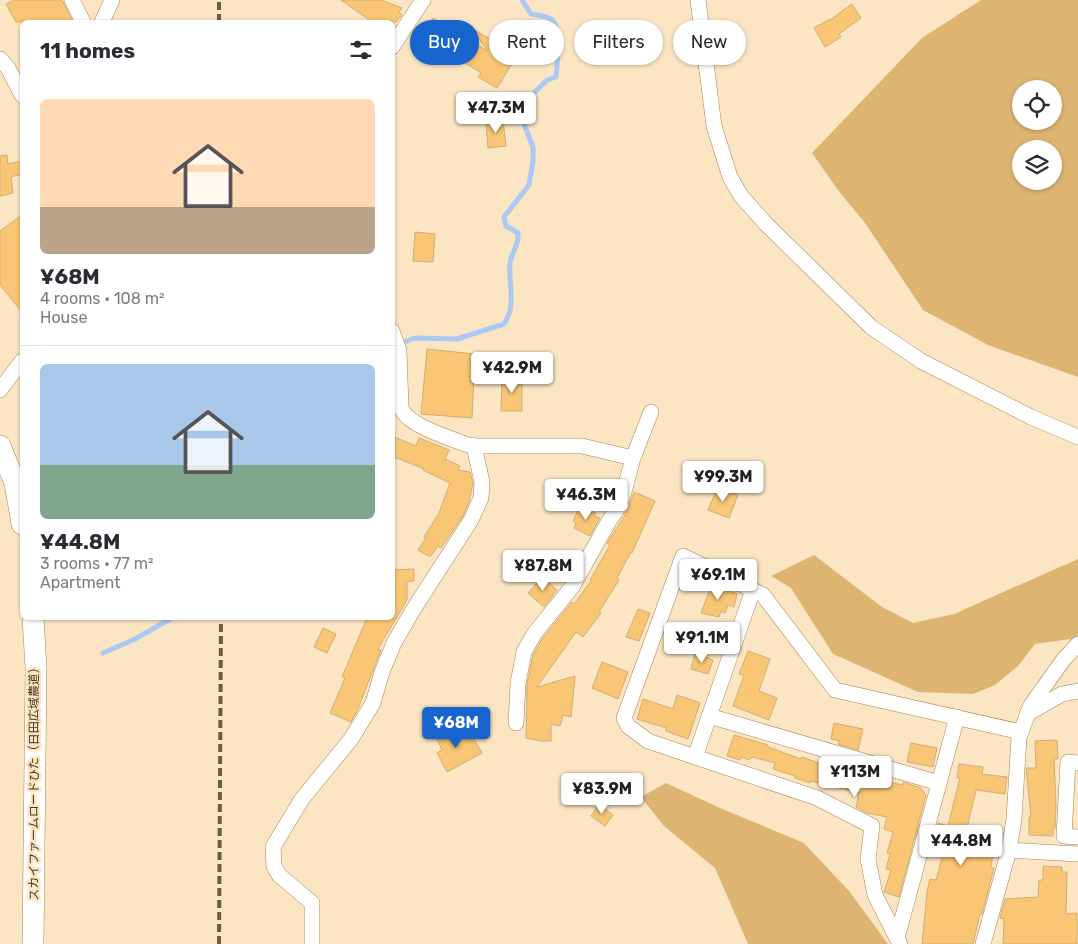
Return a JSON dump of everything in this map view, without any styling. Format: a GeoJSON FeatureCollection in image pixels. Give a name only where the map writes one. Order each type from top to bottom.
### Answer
{"type":"FeatureCollection","features":[{"type":"Feature","properties":{"kind":"street"},"geometry":{"type":"LineString","coordinates":[[72,0],[82,20]]}},
{"type":"Feature","properties":{"kind":"street"},"geometry":{"type":"LineString","coordinates":[[103,20],[112,0]]}},
{"type":"Feature","properties":{"kind":"street"},"geometry":{"type":"LineString","coordinates":[[395,42],[423,0]]}},
{"type":"Feature","properties":{"kind":"street"},"geometry":{"type":"LineString","coordinates":[[698,0],[714,126],[730,178],[741,196],[766,224],[871,328],[921,362],[1031,417],[1078,437]]}},
{"type":"Feature","properties":{"kind":"street"},"geometry":{"type":"LineString","coordinates":[[0,59],[8,68],[20,91]]}},
{"type":"Feature","properties":{"kind":"street"},"geometry":{"type":"LineString","coordinates":[[395,336],[399,350],[400,400],[404,414],[422,426],[474,446],[582,446],[633,458]]}},
{"type":"Feature","properties":{"kind":"street"},"geometry":{"type":"LineString","coordinates":[[0,390],[20,364]]}},
{"type":"Feature","properties":{"kind":"street"},"geometry":{"type":"LineString","coordinates":[[516,723],[518,682],[524,652],[534,634],[572,587],[618,508],[633,458],[651,412]]}},
{"type":"Feature","properties":{"kind":"street"},"geometry":{"type":"LineString","coordinates":[[0,446],[15,483],[20,512]]}},
{"type":"Feature","properties":{"kind":"street"},"geometry":{"type":"LineString","coordinates":[[312,944],[312,903],[279,875],[274,866],[273,847],[302,799],[351,739],[374,703],[382,672],[394,643],[471,520],[481,498],[482,482],[474,446]]}},
{"type":"Feature","properties":{"kind":"street"},"geometry":{"type":"LineString","coordinates":[[899,941],[875,895],[868,859],[872,826],[817,798],[648,741],[628,726],[624,718],[683,556],[763,595],[836,690],[1021,732]]}},
{"type":"Feature","properties":{"kind":"street"},"geometry":{"type":"LineString","coordinates":[[695,757],[752,590]]}},
{"type":"Feature","properties":{"kind":"street","name":"スカイファームロードひた（日田広域農道）"},"geometry":{"type":"LineString","coordinates":[[34,620],[36,668],[34,944]]}},
{"type":"Feature","properties":{"kind":"street"},"geometry":{"type":"LineString","coordinates":[[983,944],[1009,850],[1014,819],[1019,737],[1031,705],[1078,644]]}},
{"type":"Feature","properties":{"kind":"street"},"geometry":{"type":"LineString","coordinates":[[1027,714],[1062,694],[1078,691]]}},
{"type":"Feature","properties":{"kind":"street"},"geometry":{"type":"LineString","coordinates":[[709,716],[938,783]]}},
{"type":"Feature","properties":{"kind":"street"},"geometry":{"type":"LineString","coordinates":[[899,941],[938,783],[957,717]]}},
{"type":"Feature","properties":{"kind":"street"},"geometry":{"type":"LineString","coordinates":[[1078,763],[1068,762],[1064,836],[1078,838]]}},
{"type":"Feature","properties":{"kind":"street"},"geometry":{"type":"LineString","coordinates":[[1009,850],[1078,854]]}},
{"type":"Feature","properties":{"kind":"shaded area"},"geometry":{"type":"Polygon","coordinates":[[[981,0],[1078,0],[1078,377],[988,345],[923,310],[865,223],[838,190],[812,153],[922,38],[981,0]]]}},
{"type":"Feature","properties":{"kind":"shaded area"},"geometry":{"type":"Polygon","coordinates":[[[814,555],[882,607],[913,623],[954,614],[1078,559],[1078,638],[1035,644],[1018,666],[995,685],[973,694],[918,692],[833,654],[791,588],[771,576],[814,555]]]}},
{"type":"Feature","properties":{"kind":"shaded area"},"geometry":{"type":"Polygon","coordinates":[[[666,783],[804,843],[849,891],[888,944],[748,944],[715,868],[664,826],[641,797],[666,783]]]}},
{"type":"Feature","properties":{"kind":"building"},"geometry":{"type":"Polygon","coordinates":[[[15,0],[62,0],[72,20],[20,20],[20,22],[16,22],[6,4],[15,0]]]}},
{"type":"Feature","properties":{"kind":"building"},"geometry":{"type":"Polygon","coordinates":[[[341,0],[381,0],[402,8],[399,12],[402,15],[396,22],[395,20],[369,20],[341,0]]]}},
{"type":"Feature","properties":{"kind":"building"},"geometry":{"type":"Polygon","coordinates":[[[852,4],[861,18],[839,34],[841,37],[825,47],[814,28],[830,20],[852,4]]]}},
{"type":"Feature","properties":{"kind":"building"},"geometry":{"type":"Polygon","coordinates":[[[479,33],[489,38],[489,65],[511,65],[497,88],[478,77],[481,73],[468,65],[479,65],[479,46],[488,51],[479,39],[479,33]]]}},
{"type":"Feature","properties":{"kind":"building"},"geometry":{"type":"Polygon","coordinates":[[[503,120],[506,146],[488,148],[486,122],[503,120]]]}},
{"type":"Feature","properties":{"kind":"building"},"geometry":{"type":"Polygon","coordinates":[[[7,155],[8,164],[20,161],[20,175],[11,177],[13,193],[0,196],[0,156],[7,155]]]}},
{"type":"Feature","properties":{"kind":"building"},"geometry":{"type":"Polygon","coordinates":[[[20,216],[20,310],[0,285],[0,231],[20,216]]]}},
{"type":"Feature","properties":{"kind":"building"},"geometry":{"type":"Polygon","coordinates":[[[415,232],[435,234],[433,262],[413,261],[415,232]]]}},
{"type":"Feature","properties":{"kind":"building"},"geometry":{"type":"Polygon","coordinates":[[[427,349],[484,355],[482,375],[474,374],[472,418],[421,414],[427,349]]]}},
{"type":"Feature","properties":{"kind":"building"},"geometry":{"type":"Polygon","coordinates":[[[502,377],[522,378],[522,411],[501,411],[502,377]]]}},
{"type":"Feature","properties":{"kind":"building"},"geometry":{"type":"Polygon","coordinates":[[[395,437],[416,446],[419,438],[449,450],[445,459],[460,466],[458,470],[470,472],[473,483],[469,502],[463,516],[441,548],[438,546],[430,557],[418,550],[439,513],[450,483],[424,469],[395,457],[395,437]]]}},
{"type":"Feature","properties":{"kind":"building"},"geometry":{"type":"Polygon","coordinates":[[[718,487],[738,495],[729,518],[708,510],[718,487]]]}},
{"type":"Feature","properties":{"kind":"building"},"geometry":{"type":"Polygon","coordinates":[[[634,492],[655,501],[632,553],[617,578],[619,580],[599,612],[601,613],[583,637],[576,632],[537,687],[575,676],[571,717],[563,715],[560,726],[551,724],[551,741],[526,738],[527,684],[533,655],[542,639],[572,602],[574,604],[591,581],[610,545],[607,543],[627,512],[634,492]]]}},
{"type":"Feature","properties":{"kind":"building"},"geometry":{"type":"Polygon","coordinates":[[[580,506],[596,513],[594,516],[600,518],[590,536],[574,528],[576,523],[573,521],[580,506]]]}},
{"type":"Feature","properties":{"kind":"building"},"geometry":{"type":"Polygon","coordinates":[[[414,569],[414,581],[407,582],[407,600],[378,649],[381,650],[351,722],[330,713],[345,678],[342,677],[366,620],[395,620],[395,570],[414,569]]]}},
{"type":"Feature","properties":{"kind":"building"},"geometry":{"type":"Polygon","coordinates":[[[542,577],[557,590],[544,607],[528,593],[542,577]]]}},
{"type":"Feature","properties":{"kind":"building"},"geometry":{"type":"Polygon","coordinates":[[[712,584],[737,594],[734,607],[728,605],[725,613],[721,611],[719,617],[701,613],[712,584]]]}},
{"type":"Feature","properties":{"kind":"building"},"geometry":{"type":"Polygon","coordinates":[[[638,609],[650,613],[639,641],[626,637],[638,609]]]}},
{"type":"Feature","properties":{"kind":"building"},"geometry":{"type":"Polygon","coordinates":[[[323,628],[336,634],[327,653],[314,647],[323,628]]]}},
{"type":"Feature","properties":{"kind":"building"},"geometry":{"type":"Polygon","coordinates":[[[748,651],[770,659],[759,691],[777,698],[769,720],[733,706],[744,675],[739,674],[748,651]]]}},
{"type":"Feature","properties":{"kind":"building"},"geometry":{"type":"Polygon","coordinates":[[[695,653],[713,660],[708,674],[691,669],[695,653]]]}},
{"type":"Feature","properties":{"kind":"building"},"geometry":{"type":"Polygon","coordinates":[[[602,662],[628,672],[618,699],[592,688],[602,662]]]}},
{"type":"Feature","properties":{"kind":"building"},"geometry":{"type":"Polygon","coordinates":[[[677,695],[700,703],[688,739],[666,731],[666,728],[637,719],[643,699],[673,709],[677,695]]]}},
{"type":"Feature","properties":{"kind":"building"},"geometry":{"type":"Polygon","coordinates":[[[834,723],[863,729],[858,750],[838,744],[840,741],[831,739],[834,723]]]}},
{"type":"Feature","properties":{"kind":"building"},"geometry":{"type":"Polygon","coordinates":[[[449,730],[452,736],[464,732],[471,734],[482,753],[447,772],[437,753],[442,750],[434,733],[449,730]]]}},
{"type":"Feature","properties":{"kind":"building"},"geometry":{"type":"Polygon","coordinates":[[[734,735],[768,745],[768,747],[801,759],[802,757],[822,764],[825,760],[862,770],[861,776],[903,785],[903,782],[921,788],[926,795],[899,897],[884,892],[891,870],[886,869],[890,854],[887,853],[893,832],[884,829],[887,817],[867,813],[856,807],[859,793],[795,778],[795,776],[773,769],[775,763],[752,757],[749,760],[741,757],[740,760],[727,756],[734,735]]]}},
{"type":"Feature","properties":{"kind":"building"},"geometry":{"type":"Polygon","coordinates":[[[1057,740],[1058,759],[1054,759],[1056,802],[1053,836],[1029,835],[1029,817],[1031,817],[1026,768],[1036,768],[1035,741],[1057,740]]]}},
{"type":"Feature","properties":{"kind":"building"},"geometry":{"type":"Polygon","coordinates":[[[911,743],[937,748],[933,767],[907,762],[911,743]]]}},
{"type":"Feature","properties":{"kind":"building"},"geometry":{"type":"Polygon","coordinates":[[[959,764],[983,767],[982,774],[1007,777],[1005,794],[976,790],[966,832],[995,837],[991,867],[994,868],[973,944],[922,944],[930,879],[936,880],[944,850],[935,834],[938,823],[948,826],[960,778],[957,778],[959,764]]]}},
{"type":"Feature","properties":{"kind":"building"},"geometry":{"type":"Polygon","coordinates":[[[599,804],[613,815],[605,826],[591,816],[599,804]]]}},
{"type":"Feature","properties":{"kind":"building"},"geometry":{"type":"Polygon","coordinates":[[[1043,866],[1062,867],[1062,872],[1067,872],[1066,914],[1077,913],[1077,944],[1003,944],[1004,919],[1000,918],[1005,899],[1038,897],[1039,880],[1043,880],[1043,866]]]}},
{"type":"Feature","properties":{"kind":"waterway"},"geometry":{"type":"LineString","coordinates":[[398,344],[415,338],[457,339],[504,324],[508,317],[511,302],[510,263],[518,233],[506,226],[504,217],[529,185],[533,161],[533,147],[522,119],[525,102],[547,80],[556,77],[558,55],[558,37],[555,23],[549,18],[531,14],[522,0]]}},
{"type":"Feature","properties":{"kind":"waterway"},"geometry":{"type":"LineString","coordinates":[[103,653],[135,639],[168,620]]}},
{"type":"Feature","properties":{"kind":"railway"},"geometry":{"type":"LineString","coordinates":[[219,0],[219,20]]}},
{"type":"Feature","properties":{"kind":"railway"},"geometry":{"type":"LineString","coordinates":[[219,944],[221,620]]}}]}
